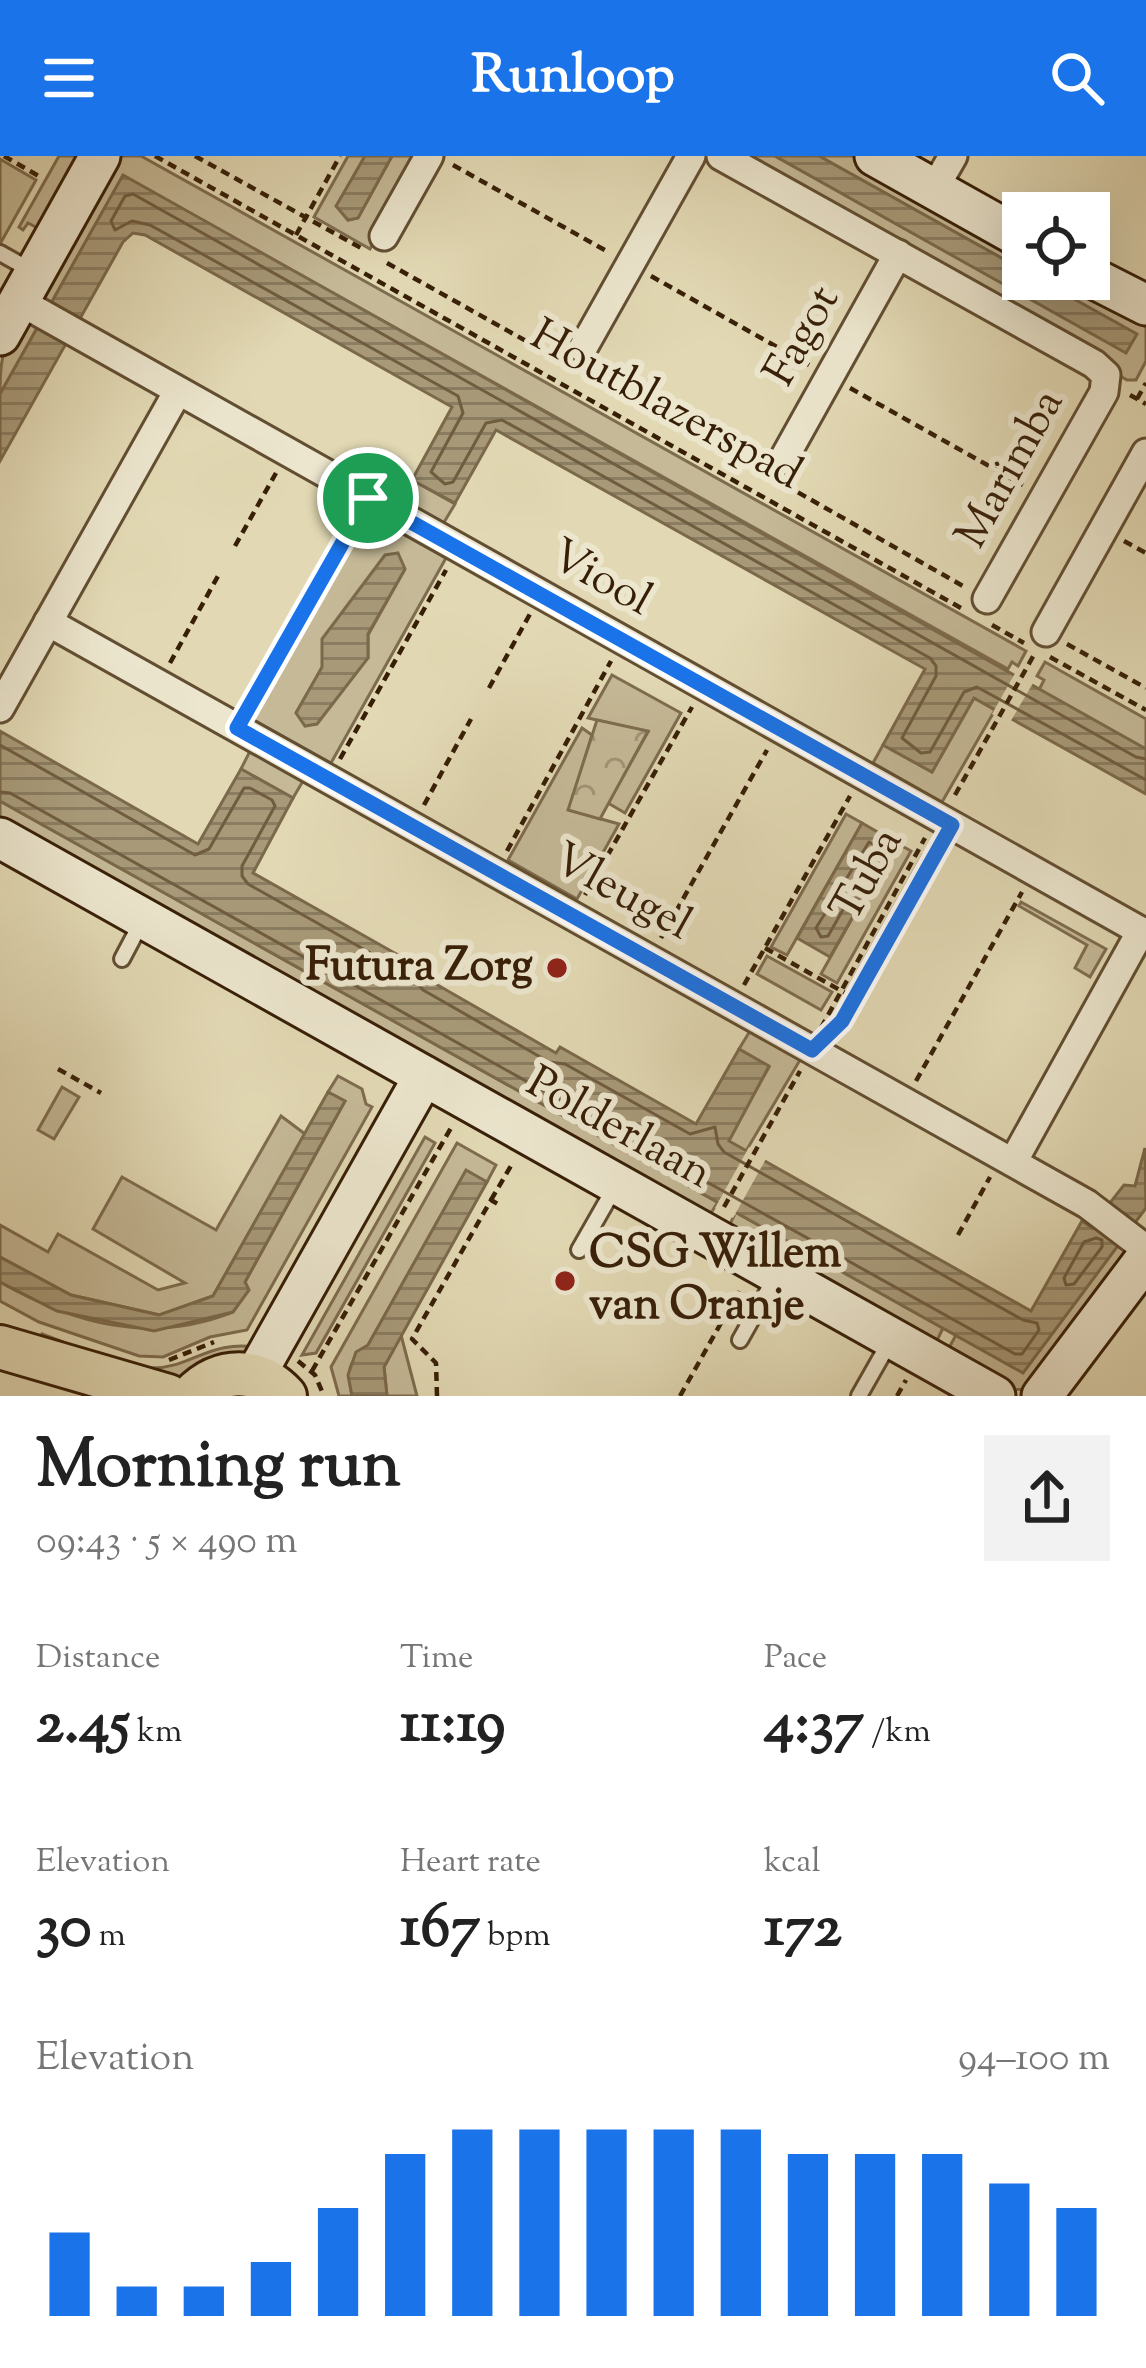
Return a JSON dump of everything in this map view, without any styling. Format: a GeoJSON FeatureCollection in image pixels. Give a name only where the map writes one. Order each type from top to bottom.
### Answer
{"type":"FeatureCollection","features":[{"type":"Feature","properties":{"kind":"main road"},"geometry":{"type":"LineString","coordinates":[[0,1349],[163,1379]]}},
{"type":"Feature","properties":{"kind":"main road"},"geometry":{"type":"LineString","coordinates":[[0,1349],[96,1396]]}},
{"type":"Feature","properties":{"kind":"main road"},"geometry":{"type":"LineString","coordinates":[[192,1396],[222,1376],[282,1372]]}},
{"type":"Feature","properties":{"kind":"street"},"geometry":{"type":"LineString","coordinates":[[23,306],[100,156]]}},
{"type":"Feature","properties":{"kind":"street"},"geometry":{"type":"LineString","coordinates":[[384,236],[433,156]]}},
{"type":"Feature","properties":{"kind":"street"},"geometry":{"type":"LineString","coordinates":[[583,348],[691,156]]}},
{"type":"Feature","properties":{"kind":"street"},"geometry":{"type":"LineString","coordinates":[[721,156],[898,254]]}},
{"type":"Feature","properties":{"kind":"street"},"geometry":{"type":"LineString","coordinates":[[875,156],[944,173],[1002,221]]}},
{"type":"Feature","properties":{"kind":"street","name":"Fagot"},"geometry":{"type":"LineString","coordinates":[[783,460],[898,254]]}},
{"type":"Feature","properties":{"kind":"street","name":"Marimba"},"geometry":{"type":"LineString","coordinates":[[898,254],[1097,366],[1107,381],[987,599]]}},
{"type":"Feature","properties":{"kind":"street"},"geometry":{"type":"LineString","coordinates":[[1110,287],[1146,305]]}},
{"type":"Feature","properties":{"kind":"street","name":"Viool"},"geometry":{"type":"LineString","coordinates":[[23,306],[861,775],[946,816],[1143,932],[1007,1159]]}},
{"type":"Feature","properties":{"kind":"street"},"geometry":{"type":"LineString","coordinates":[[1,708],[178,391]]}},
{"type":"Feature","properties":{"kind":"street"},"geometry":{"type":"LineString","coordinates":[[1041,641],[1146,453]]}},
{"type":"Feature","properties":{"kind":"street","name":"Vleugel"},"geometry":{"type":"LineString","coordinates":[[49,622],[1007,1159],[1098,1212],[1141,1247]]}},
{"type":"Feature","properties":{"kind":"street","name":"Polderlaan"},"geometry":{"type":"LineString","coordinates":[[0,838],[441,1096],[617,1184],[760,1280],[892,1338],[995,1396]]}},
{"type":"Feature","properties":{"kind":"street"},"geometry":{"type":"LineString","coordinates":[[282,1372],[441,1096]]}},
{"type":"Feature","properties":{"kind":"street"},"geometry":{"type":"LineString","coordinates":[[1042,1396],[1141,1247]]}},
{"type":"Feature","properties":{"kind":"lane"},"geometry":{"type":"LineString","coordinates":[[0,253],[23,306]]}},
{"type":"Feature","properties":{"kind":"lane"},"geometry":{"type":"LineString","coordinates":[[122,959],[144,919]]}},
{"type":"Feature","properties":{"kind":"lane"},"geometry":{"type":"LineString","coordinates":[[579,1250],[617,1184]]}},
{"type":"Feature","properties":{"kind":"lane"},"geometry":{"type":"LineString","coordinates":[[740,1340],[760,1280]]}},
{"type":"Feature","properties":{"kind":"lane"},"geometry":{"type":"LineString","coordinates":[[859,1396],[892,1338]]}},
{"type":"Feature","properties":{"kind":"path"},"geometry":{"type":"LineString","coordinates":[[4,156],[42,178]]}},
{"type":"Feature","properties":{"kind":"path","name":"Houtblazerspad"},"geometry":{"type":"LineString","coordinates":[[155,156],[1041,641],[1146,688]]}},
{"type":"Feature","properties":{"kind":"path","name":"Houtblazerspad"},"geometry":{"type":"LineString","coordinates":[[195,156],[987,599]]}},
{"type":"Feature","properties":{"kind":"path"},"geometry":{"type":"LineString","coordinates":[[296,235],[340,156]]}},
{"type":"Feature","properties":{"kind":"path"},"geometry":{"type":"LineString","coordinates":[[433,156],[1045,498]]}},
{"type":"Feature","properties":{"kind":"path"},"geometry":{"type":"LineString","coordinates":[[1137,399],[1146,383]]}},
{"type":"Feature","properties":{"kind":"path"},"geometry":{"type":"LineString","coordinates":[[235,546],[287,453]]}},
{"type":"Feature","properties":{"kind":"path"},"geometry":{"type":"LineString","coordinates":[[237,728],[368,498]]}},
{"type":"Feature","properties":{"kind":"path"},"geometry":{"type":"LineString","coordinates":[[328,779],[458,549]]}},
{"type":"Feature","properties":{"kind":"path"},"geometry":{"type":"LineString","coordinates":[[158,684],[218,576]]}},
{"type":"Feature","properties":{"kind":"path"},"geometry":{"type":"LineString","coordinates":[[489,688],[541,595]]}},
{"type":"Feature","properties":{"kind":"path"},"geometry":{"type":"LineString","coordinates":[[495,872],[623,640]]}},
{"type":"Feature","properties":{"kind":"path"},"geometry":{"type":"LineString","coordinates":[[946,816],[1041,641]]}},
{"type":"Feature","properties":{"kind":"path","name":"Houtblazerspad"},"geometry":{"type":"LineString","coordinates":[[1041,641],[1146,710]]}},
{"type":"Feature","properties":{"kind":"path"},"geometry":{"type":"LineString","coordinates":[[574,916],[703,686]]}},
{"type":"Feature","properties":{"kind":"path"},"geometry":{"type":"LineString","coordinates":[[412,826],[471,719]]}},
{"type":"Feature","properties":{"kind":"path"},"geometry":{"type":"LineString","coordinates":[[664,933],[763,755]]}},
{"type":"Feature","properties":{"kind":"path","name":"Tuba"},"geometry":{"type":"LineString","coordinates":[[733,1006],[861,775]]}},
{"type":"Feature","properties":{"kind":"path","name":"Tuba"},"geometry":{"type":"LineString","coordinates":[[721,1214],[812,1050],[840,989],[946,816]]}},
{"type":"Feature","properties":{"kind":"path","name":"Tuba"},"geometry":{"type":"LineString","coordinates":[[812,1050],[842,1021],[946,816]]}},
{"type":"Feature","properties":{"kind":"path"},"geometry":{"type":"LineString","coordinates":[[919,1076],[1015,902]]}},
{"type":"Feature","properties":{"kind":"path"},"geometry":{"type":"LineString","coordinates":[[765,948],[855,998]]}},
{"type":"Feature","properties":{"kind":"path"},"geometry":{"type":"LineString","coordinates":[[58,1069],[101,1093]]}},
{"type":"Feature","properties":{"kind":"path","name":"Polderlaan"},"geometry":{"type":"LineString","coordinates":[[282,1372],[441,1096]]}},
{"type":"Feature","properties":{"kind":"path"},"geometry":{"type":"LineString","coordinates":[[437,1396],[436,1363],[412,1339],[515,1159]]}},
{"type":"Feature","properties":{"kind":"path"},"geometry":{"type":"LineString","coordinates":[[958,1235],[1007,1159]]}},
{"type":"Feature","properties":{"kind":"path"},"geometry":{"type":"LineString","coordinates":[[491,1200],[501,1206]]}},
{"type":"Feature","properties":{"kind":"path"},"geometry":{"type":"LineString","coordinates":[[680,1396],[760,1280]]}},
{"type":"Feature","properties":{"kind":"path"},"geometry":{"type":"LineString","coordinates":[[163,1379],[224,1340],[258,1341],[282,1372],[324,1396]]}},
{"type":"Feature","properties":{"kind":"path"},"geometry":{"type":"LineString","coordinates":[[897,1396],[907,1380]]}},
{"type":"Feature","properties":{"kind":"green space"},"geometry":{"type":"Polygon","coordinates":[[[59,156],[77,159],[43,231],[28,223],[23,230],[19,227],[59,156]]]}},
{"type":"Feature","properties":{"kind":"green space"},"geometry":{"type":"Polygon","coordinates":[[[112,156],[141,156],[1026,651],[1018,666],[1012,662],[1008,669],[123,176],[0,394],[8,341],[43,299],[112,156]]]}},
{"type":"Feature","properties":{"kind":"green space"},"geometry":{"type":"Polygon","coordinates":[[[348,156],[365,156],[337,206],[348,220],[358,218],[392,156],[419,156],[370,249],[314,217],[348,156]]]}},
{"type":"Feature","properties":{"kind":"green space"},"geometry":{"type":"Polygon","coordinates":[[[740,156],[775,156],[1002,283],[1002,300],[1033,300],[1126,352],[1136,334],[1075,300],[1110,299],[1146,319],[1146,361],[1136,380],[1127,380],[740,156]]]}},
{"type":"Feature","properties":{"kind":"green space"},"geometry":{"type":"Polygon","coordinates":[[[819,156],[855,156],[1002,238],[1002,258],[819,156]]]}},
{"type":"Feature","properties":{"kind":"green space"},"geometry":{"type":"Polygon","coordinates":[[[0,159],[36,180],[0,244],[0,159]]]}},
{"type":"Feature","properties":{"kind":"green space"},"geometry":{"type":"Polygon","coordinates":[[[412,480],[455,504],[443,524],[401,500],[412,480]]]}},
{"type":"Feature","properties":{"kind":"green space"},"geometry":{"type":"Polygon","coordinates":[[[365,513],[446,558],[331,763],[250,718],[365,513]],[[405,569],[323,667],[296,713],[368,658],[368,635],[405,569]]]}},
{"type":"Feature","properties":{"kind":"green space"},"geometry":{"type":"Polygon","coordinates":[[[1045,662],[1146,719],[1146,750],[1039,690],[1044,680],[1037,676],[1045,662]]]}},
{"type":"Feature","properties":{"kind":"green space"},"geometry":{"type":"Polygon","coordinates":[[[612,675],[681,713],[625,813],[608,803],[648,732],[588,718],[612,675]]]}},
{"type":"Feature","properties":{"kind":"green space"},"geometry":{"type":"Polygon","coordinates":[[[974,698],[995,710],[942,802],[873,763],[883,745],[932,772],[974,698]]]}},
{"type":"Feature","properties":{"kind":"green space"},"geometry":{"type":"Polygon","coordinates":[[[597,720],[648,731],[600,819],[568,810],[597,720]]]}},
{"type":"Feature","properties":{"kind":"green space"},"geometry":{"type":"Polygon","coordinates":[[[582,728],[592,735],[569,810],[619,824],[577,899],[508,860],[582,728]]]}},
{"type":"Feature","properties":{"kind":"green space"},"geometry":{"type":"Polygon","coordinates":[[[250,751],[303,781],[293,798],[241,769],[250,751]]]}},
{"type":"Feature","properties":{"kind":"green space"},"geometry":{"type":"Polygon","coordinates":[[[0,801],[943,1328],[933,1349],[726,1232],[734,1216],[716,1205],[706,1221],[0,826],[0,801]]]}},
{"type":"Feature","properties":{"kind":"green space"},"geometry":{"type":"Polygon","coordinates":[[[846,814],[862,823],[787,955],[771,947],[846,814]]]}},
{"type":"Feature","properties":{"kind":"green space"},"geometry":{"type":"Polygon","coordinates":[[[895,842],[911,851],[837,983],[821,974],[895,842]]]}},
{"type":"Feature","properties":{"kind":"green space"},"geometry":{"type":"Polygon","coordinates":[[[923,855],[929,858],[853,992],[848,989],[923,855]]]}},
{"type":"Feature","properties":{"kind":"green space"},"geometry":{"type":"Polygon","coordinates":[[[1021,902],[1106,949],[1090,977],[1075,968],[1087,945],[1019,906],[1021,902]]]}},
{"type":"Feature","properties":{"kind":"green space"},"geometry":{"type":"Polygon","coordinates":[[[767,956],[832,992],[821,1010],[757,974],[767,956]]]}},
{"type":"Feature","properties":{"kind":"green space"},"geometry":{"type":"Polygon","coordinates":[[[750,1031],[800,1060],[746,1151],[728,1141],[769,1067],[739,1049],[750,1031]]]}},
{"type":"Feature","properties":{"kind":"green space"},"geometry":{"type":"Polygon","coordinates":[[[338,1076],[362,1089],[366,1104],[372,1107],[247,1330],[210,1337],[163,1357],[139,1356],[39,1322],[0,1301],[0,1282],[85,1319],[142,1328],[202,1322],[233,1312],[345,1101],[328,1092],[338,1076]]]}},
{"type":"Feature","properties":{"kind":"green space"},"geometry":{"type":"Polygon","coordinates":[[[62,1087],[79,1097],[54,1139],[38,1130],[62,1087]]]}},
{"type":"Feature","properties":{"kind":"green space"},"geometry":{"type":"Polygon","coordinates":[[[281,1116],[305,1134],[213,1296],[160,1315],[71,1295],[0,1257],[0,1225],[48,1252],[58,1234],[158,1290],[185,1283],[93,1229],[122,1177],[216,1230],[281,1116]]]}},
{"type":"Feature","properties":{"kind":"green space"},"geometry":{"type":"Polygon","coordinates":[[[425,1137],[435,1143],[316,1353],[302,1355],[425,1137]]]}},
{"type":"Feature","properties":{"kind":"green space"},"geometry":{"type":"Polygon","coordinates":[[[457,1143],[496,1165],[487,1182],[466,1171],[368,1345],[351,1366],[352,1396],[339,1396],[331,1367],[457,1143]]]}},
{"type":"Feature","properties":{"kind":"green space"},"geometry":{"type":"Polygon","coordinates":[[[1118,1245],[1133,1255],[1029,1389],[1008,1390],[945,1355],[956,1335],[1023,1372],[1118,1245]]]}},
{"type":"Feature","properties":{"kind":"green space"},"geometry":{"type":"Polygon","coordinates":[[[42,1334],[111,1360],[152,1368],[228,1347],[263,1348],[161,1384],[37,1346],[42,1334]]]}},
{"type":"Feature","properties":{"kind":"green space"},"geometry":{"type":"Polygon","coordinates":[[[401,1335],[417,1396],[387,1396],[384,1367],[401,1335]]]}},
{"type":"Feature","properties":{"kind":"water"},"geometry":{"type":"Polygon","coordinates":[[[365,156],[392,156],[358,218],[348,220],[336,206],[365,156]]]}},
{"type":"Feature","properties":{"kind":"water"},"geometry":{"type":"Polygon","coordinates":[[[775,156],[819,156],[1002,258],[1002,283],[775,156]]]}},
{"type":"Feature","properties":{"kind":"water"},"geometry":{"type":"Polygon","coordinates":[[[123,175],[1146,749],[1146,794],[974,698],[932,772],[883,745],[925,669],[496,430],[455,503],[412,480],[452,407],[145,235],[133,233],[123,242],[0,461],[0,394],[123,175]]]}},
{"type":"Feature","properties":{"kind":"water"},"geometry":{"type":"Polygon","coordinates":[[[1032,300],[1076,300],[1137,334],[1126,353],[1032,300]]]}},
{"type":"Feature","properties":{"kind":"water"},"geometry":{"type":"Polygon","coordinates":[[[398,553],[405,569],[368,634],[368,658],[317,724],[305,726],[296,713],[322,667],[322,639],[385,555],[398,553]]]}},
{"type":"Feature","properties":{"kind":"water"},"geometry":{"type":"Polygon","coordinates":[[[0,731],[198,844],[241,769],[293,798],[253,873],[430,973],[427,979],[556,1053],[560,1047],[696,1124],[739,1049],[769,1066],[729,1141],[1031,1311],[1082,1221],[1091,1227],[1124,1185],[1135,1186],[1145,1148],[1146,1208],[1023,1373],[0,801],[0,731]]]}},
{"type":"Feature","properties":{"kind":"water"},"geometry":{"type":"Polygon","coordinates":[[[862,823],[895,842],[830,957],[797,938],[862,823]]]}},
{"type":"Feature","properties":{"kind":"water"},"geometry":{"type":"Polygon","coordinates":[[[328,1092],[345,1101],[245,1282],[249,1290],[233,1312],[154,1331],[57,1311],[0,1282],[0,1257],[71,1295],[159,1315],[213,1296],[328,1092]]]}},
{"type":"Feature","properties":{"kind":"water"},"geometry":{"type":"Polygon","coordinates":[[[466,1170],[487,1182],[384,1367],[387,1396],[352,1396],[348,1375],[356,1352],[368,1345],[466,1170]]]}},
{"type":"Feature","properties":{"kind":"pier"},"geometry":{"type":"Polygon","coordinates":[[[1018,668],[1036,678],[1009,724],[992,714],[1018,668]]]}},
{"type":"Feature","properties":{"kind":"pier"},"geometry":{"type":"Polygon","coordinates":[[[749,1147],[767,1157],[733,1218],[715,1208],[749,1147]]]}},
{"type":"Feature","properties":{"kind":"place","name":"Futura Zorg"},"geometry":{"type":"Point","coordinates":[557,968]}},
{"type":"Feature","properties":{"kind":"place","name":"CSG Willem van Oranje"},"geometry":{"type":"Point","coordinates":[565,1281]}},
{"type":"Feature","properties":{"kind":"route"},"geometry":{"type":"LineString","coordinates":[[368,498],[952,825],[842,1021],[812,1050],[237,728],[368,498]]}}]}
